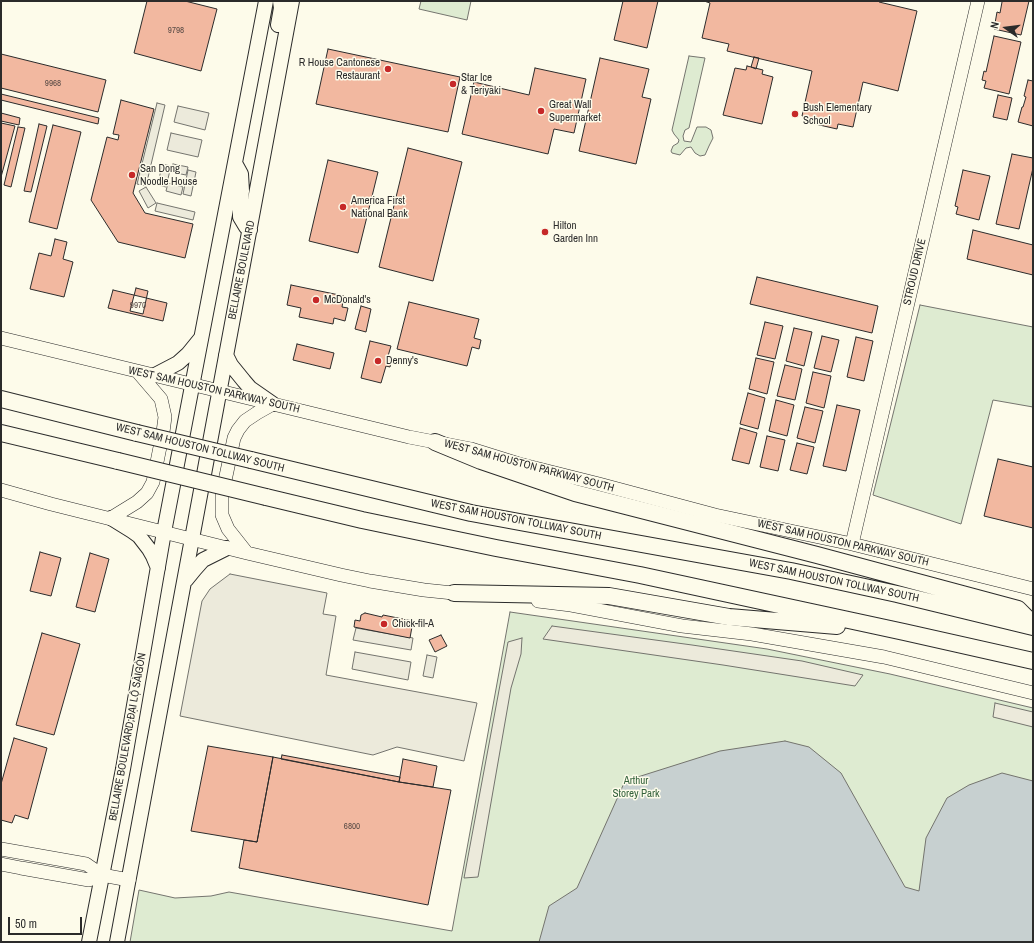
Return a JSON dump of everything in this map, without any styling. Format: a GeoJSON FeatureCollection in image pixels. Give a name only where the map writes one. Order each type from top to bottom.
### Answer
{"type":"FeatureCollection","features":[{"type":"Feature","properties":{"kind":"highway","name":"WEST SAM HOUSTON TOLLWAY SOUTH"},"geometry":{"type":"LineString","coordinates":[[1,400],[472,512],[843,581],[1033,627]]}},
{"type":"Feature","properties":{"kind":"highway"},"geometry":{"type":"LineString","coordinates":[[1,433],[370,522],[496,548],[640,575],[1033,661]]}},
{"type":"Feature","properties":{"kind":"highway"},"geometry":{"type":"LineString","coordinates":[[435,442],[481,461],[575,493],[817,555],[1018,609],[1033,624]]}},
{"type":"Feature","properties":{"kind":"highway"},"geometry":{"type":"LineString","coordinates":[[454,593],[609,596],[729,617],[904,632]]}},
{"type":"Feature","properties":{"kind":"main road"},"geometry":{"type":"LineString","coordinates":[[164,532],[266,1]]}},
{"type":"Feature","properties":{"kind":"main road"},"geometry":{"type":"LineString","coordinates":[[280,1],[281,8],[275,42],[280,65]]}},
{"type":"Feature","properties":{"kind":"main road","name":"BELLAIRE BOULEVARD"},"geometry":{"type":"LineString","coordinates":[[192,539],[292,1]]}},
{"type":"Feature","properties":{"kind":"main road","name":"STROUD DRIVE"},"geometry":{"type":"LineString","coordinates":[[852,544],[978,1]]}},
{"type":"Feature","properties":{"kind":"main road"},"geometry":{"type":"LineString","coordinates":[[235,163],[241,174],[242,191],[240,217],[246,227],[250,230]]}},
{"type":"Feature","properties":{"kind":"main road","name":"WEST SAM HOUSTON PARKWAY SOUTH"},"geometry":{"type":"LineString","coordinates":[[1,338],[409,437],[471,449],[519,464],[714,515],[852,544],[1033,589]]}},
{"type":"Feature","properties":{"kind":"main road"},"geometry":{"type":"LineString","coordinates":[[155,376],[178,363],[202,338]]}},
{"type":"Feature","properties":{"kind":"main road"},"geometry":{"type":"LineString","coordinates":[[226,355],[231,365],[250,388],[273,404],[245,421],[238,430],[234,438],[222,495],[222,515],[228,529],[247,553]]}},
{"type":"Feature","properties":{"kind":"main road"},"geometry":{"type":"LineString","coordinates":[[111,518],[137,502],[147,493],[153,482],[163,432],[164,417],[161,399],[137,372]]}},
{"type":"Feature","properties":{"kind":"main road"},"geometry":{"type":"LineString","coordinates":[[1,490],[247,553],[370,581],[424,590],[509,597],[571,605],[682,626],[752,634],[884,657],[1033,693]]}},
{"type":"Feature","properties":{"kind":"main road"},"geometry":{"type":"LineString","coordinates":[[111,518],[139,536],[149,549],[158,568]]}},
{"type":"Feature","properties":{"kind":"main road","name":"BELLAIRE BOULEVARD;ĐẠI LỘ SÀIGÒN"},"geometry":{"type":"LineString","coordinates":[[89,942],[125,755],[164,532]]}},
{"type":"Feature","properties":{"kind":"main road"},"geometry":{"type":"LineString","coordinates":[[117,942],[192,539]]}},
{"type":"Feature","properties":{"kind":"main road"},"geometry":{"type":"LineString","coordinates":[[184,582],[203,560],[227,548]]}},
{"type":"Feature","properties":{"kind":"main road"},"geometry":{"type":"LineString","coordinates":[[1,849],[86,864],[102,874],[129,880]]}},
{"type":"Feature","properties":{"kind":"main road"},"geometry":{"type":"LineString","coordinates":[[1,864],[89,880],[102,874]]}},
{"type":"Feature","properties":{"kind":"green space"},"geometry":{"type":"Polygon","coordinates":[[[421,1],[471,1],[467,20],[419,9],[421,1]]]}},
{"type":"Feature","properties":{"kind":"green space"},"geometry":{"type":"Polygon","coordinates":[[[689,56],[705,58],[689,128],[685,130],[683,136],[684,141],[691,142],[697,127],[706,127],[711,130],[713,138],[705,155],[700,156],[695,153],[691,147],[686,148],[680,155],[672,153],[671,151],[673,146],[678,143],[679,140],[672,130],[689,56]]]}},
{"type":"Feature","properties":{"kind":"green space"},"geometry":{"type":"Polygon","coordinates":[[[920,305],[1033,327],[1033,407],[993,400],[961,524],[873,495],[920,305]]]}},
{"type":"Feature","properties":{"kind":"green space","name":"Arthur Storey Park"},"geometry":{"type":"Polygon","coordinates":[[[510,612],[767,649],[890,674],[1033,708],[1033,942],[130,942],[139,890],[175,898],[211,896],[229,892],[452,931],[510,612]]]}},
{"type":"Feature","properties":{"kind":"shaded area"},"geometry":{"type":"Polygon","coordinates":[[[157,103],[165,105],[146,186],[137,184],[157,103]]]}},
{"type":"Feature","properties":{"kind":"shaded area"},"geometry":{"type":"Polygon","coordinates":[[[178,106],[209,113],[205,130],[174,122],[178,106]]]}},
{"type":"Feature","properties":{"kind":"shaded area"},"geometry":{"type":"Polygon","coordinates":[[[171,133],[202,140],[198,157],[167,150],[171,133]]]}},
{"type":"Feature","properties":{"kind":"shaded area"},"geometry":{"type":"Polygon","coordinates":[[[162,164],[171,166],[166,187],[158,185],[162,164]]]}},
{"type":"Feature","properties":{"kind":"shaded area"},"geometry":{"type":"Polygon","coordinates":[[[173,164],[188,167],[186,175],[171,172],[173,164]]]}},
{"type":"Feature","properties":{"kind":"shaded area"},"geometry":{"type":"Polygon","coordinates":[[[188,170],[196,172],[191,196],[183,194],[188,170]]]}},
{"type":"Feature","properties":{"kind":"shaded area"},"geometry":{"type":"Polygon","coordinates":[[[168,183],[183,187],[181,195],[166,191],[168,183]]]}},
{"type":"Feature","properties":{"kind":"shaded area"},"geometry":{"type":"Polygon","coordinates":[[[146,187],[156,203],[148,208],[139,191],[146,187]]]}},
{"type":"Feature","properties":{"kind":"shaded area"},"geometry":{"type":"Polygon","coordinates":[[[157,203],[195,212],[193,220],[155,211],[157,203]]]}},
{"type":"Feature","properties":{"kind":"shaded area"},"geometry":{"type":"Polygon","coordinates":[[[230,574],[327,593],[323,614],[336,616],[326,675],[477,703],[464,761],[397,747],[373,755],[180,716],[202,601],[210,589],[230,574]]]}},
{"type":"Feature","properties":{"kind":"shaded area"},"geometry":{"type":"Polygon","coordinates":[[[552,626],[802,661],[863,675],[855,686],[543,639],[552,626]]]}},
{"type":"Feature","properties":{"kind":"shaded area"},"geometry":{"type":"Polygon","coordinates":[[[356,628],[413,638],[411,650],[353,640],[356,628]]]}},
{"type":"Feature","properties":{"kind":"shaded area"},"geometry":{"type":"Polygon","coordinates":[[[522,638],[521,654],[511,688],[478,877],[464,878],[508,642],[522,638]]]}},
{"type":"Feature","properties":{"kind":"shaded area"},"geometry":{"type":"Polygon","coordinates":[[[355,652],[411,662],[408,680],[352,669],[355,652]]]}},
{"type":"Feature","properties":{"kind":"shaded area"},"geometry":{"type":"Polygon","coordinates":[[[427,655],[437,657],[433,678],[423,676],[427,655]]]}},
{"type":"Feature","properties":{"kind":"shaded area"},"geometry":{"type":"Polygon","coordinates":[[[995,703],[1033,712],[1033,727],[993,717],[995,703]]]}},
{"type":"Feature","properties":{"kind":"shaded area"},"geometry":{"type":"Polygon","coordinates":[[[785,741],[809,747],[841,773],[905,887],[919,891],[926,838],[947,798],[969,785],[1002,773],[1033,781],[1033,942],[539,942],[549,906],[577,888],[625,781],[720,751],[785,741]]]}},
{"type":"Feature","properties":{"kind":"building"},"geometry":{"type":"Polygon","coordinates":[[[147,1],[185,1],[217,9],[201,71],[134,53],[147,1]]]}},
{"type":"Feature","properties":{"kind":"building"},"geometry":{"type":"Polygon","coordinates":[[[623,1],[658,1],[647,48],[614,40],[623,1]]]}},
{"type":"Feature","properties":{"kind":"building"},"geometry":{"type":"Polygon","coordinates":[[[704,1],[880,1],[879,2],[917,11],[898,91],[863,82],[853,127],[838,124],[837,129],[815,124],[816,119],[802,116],[812,71],[727,51],[729,44],[702,38],[710,3],[704,1]]]}},
{"type":"Feature","properties":{"kind":"building"},"geometry":{"type":"Polygon","coordinates":[[[1001,1],[1029,1],[1021,35],[994,29],[997,12],[1000,13],[1001,1]]]}},
{"type":"Feature","properties":{"kind":"building"},"geometry":{"type":"Polygon","coordinates":[[[994,36],[1021,42],[1009,94],[984,88],[986,81],[982,80],[984,71],[986,72],[994,36]]]}},
{"type":"Feature","properties":{"kind":"building"},"geometry":{"type":"Polygon","coordinates":[[[328,49],[460,77],[448,132],[316,104],[328,49]]]}},
{"type":"Feature","properties":{"kind":"building"},"geometry":{"type":"Polygon","coordinates":[[[1,54],[106,80],[98,112],[1,88],[1,54]]]}},
{"type":"Feature","properties":{"kind":"building"},"geometry":{"type":"Polygon","coordinates":[[[754,57],[759,58],[756,69],[751,67],[754,57]]]}},
{"type":"Feature","properties":{"kind":"building"},"geometry":{"type":"Polygon","coordinates":[[[600,58],[649,69],[642,97],[651,99],[636,164],[579,151],[600,58]]]}},
{"type":"Feature","properties":{"kind":"building"},"geometry":{"type":"Polygon","coordinates":[[[747,66],[763,70],[762,74],[773,77],[762,124],[723,115],[735,68],[746,70],[747,66]]]}},
{"type":"Feature","properties":{"kind":"building"},"geometry":{"type":"Polygon","coordinates":[[[535,68],[586,79],[574,133],[554,129],[548,154],[462,134],[474,82],[529,95],[535,68]]]}},
{"type":"Feature","properties":{"kind":"building"},"geometry":{"type":"Polygon","coordinates":[[[1028,80],[1033,81],[1033,126],[1018,122],[1026,97],[1024,96],[1028,80]]]}},
{"type":"Feature","properties":{"kind":"building"},"geometry":{"type":"Polygon","coordinates":[[[1,94],[99,118],[98,124],[1,100],[1,94]]]}},
{"type":"Feature","properties":{"kind":"building"},"geometry":{"type":"Polygon","coordinates":[[[998,95],[1012,98],[1007,120],[993,117],[998,95]]]}},
{"type":"Feature","properties":{"kind":"building"},"geometry":{"type":"Polygon","coordinates":[[[121,100],[154,109],[133,193],[145,213],[193,224],[185,258],[118,242],[91,200],[107,137],[118,140],[119,135],[113,134],[121,100]]]}},
{"type":"Feature","properties":{"kind":"building"},"geometry":{"type":"Polygon","coordinates":[[[1,113],[20,118],[19,125],[1,121],[1,113]]]}},
{"type":"Feature","properties":{"kind":"building"},"geometry":{"type":"Polygon","coordinates":[[[1,123],[15,126],[1,177],[1,123]]]}},
{"type":"Feature","properties":{"kind":"building"},"geometry":{"type":"Polygon","coordinates":[[[39,124],[47,126],[31,192],[24,191],[39,124]]]}},
{"type":"Feature","properties":{"kind":"building"},"geometry":{"type":"Polygon","coordinates":[[[53,125],[81,132],[57,229],[29,222],[53,125]]]}},
{"type":"Feature","properties":{"kind":"building"},"geometry":{"type":"Polygon","coordinates":[[[18,127],[25,128],[11,187],[4,185],[18,127]]]}},
{"type":"Feature","properties":{"kind":"building"},"geometry":{"type":"Polygon","coordinates":[[[408,148],[462,162],[433,281],[379,267],[408,148]]]}},
{"type":"Feature","properties":{"kind":"building"},"geometry":{"type":"Polygon","coordinates":[[[1012,154],[1033,158],[1033,168],[1019,229],[996,224],[1012,154]]]}},
{"type":"Feature","properties":{"kind":"building","name":"America First National Bank"},"geometry":{"type":"Polygon","coordinates":[[[328,160],[378,172],[358,253],[309,241],[328,160]]]}},
{"type":"Feature","properties":{"kind":"building"},"geometry":{"type":"Polygon","coordinates":[[[963,170],[990,176],[979,220],[956,214],[958,207],[955,206],[963,170]]]}},
{"type":"Feature","properties":{"kind":"building"},"geometry":{"type":"Polygon","coordinates":[[[973,230],[1033,245],[1033,275],[967,259],[973,230]]]}},
{"type":"Feature","properties":{"kind":"building"},"geometry":{"type":"Polygon","coordinates":[[[55,239],[67,242],[63,259],[73,262],[64,297],[30,289],[39,253],[51,256],[55,239]]]}},
{"type":"Feature","properties":{"kind":"building"},"geometry":{"type":"Polygon","coordinates":[[[757,277],[878,306],[872,333],[750,304],[757,277]]]}},
{"type":"Feature","properties":{"kind":"building","name":"McDonald's"},"geometry":{"type":"Polygon","coordinates":[[[291,285],[344,296],[342,307],[348,308],[345,321],[334,318],[333,324],[299,317],[301,308],[287,305],[291,285]]]}},
{"type":"Feature","properties":{"kind":"building"},"geometry":{"type":"Polygon","coordinates":[[[136,288],[148,291],[143,314],[130,311],[136,288]]]}},
{"type":"Feature","properties":{"kind":"building"},"geometry":{"type":"Polygon","coordinates":[[[113,290],[167,303],[163,321],[108,308],[113,290]]]}},
{"type":"Feature","properties":{"kind":"building"},"geometry":{"type":"Polygon","coordinates":[[[409,302],[479,319],[474,338],[481,340],[479,349],[472,347],[467,366],[397,349],[409,302]]]}},
{"type":"Feature","properties":{"kind":"building"},"geometry":{"type":"Polygon","coordinates":[[[361,306],[371,309],[366,332],[355,329],[361,306]]]}},
{"type":"Feature","properties":{"kind":"building"},"geometry":{"type":"Polygon","coordinates":[[[765,322],[783,326],[775,359],[757,355],[765,322]]]}},
{"type":"Feature","properties":{"kind":"building"},"geometry":{"type":"Polygon","coordinates":[[[794,328],[812,332],[804,366],[786,361],[794,328]]]}},
{"type":"Feature","properties":{"kind":"building"},"geometry":{"type":"Polygon","coordinates":[[[822,336],[839,340],[831,372],[814,368],[822,336]]]}},
{"type":"Feature","properties":{"kind":"building"},"geometry":{"type":"Polygon","coordinates":[[[856,337],[873,341],[864,381],[847,377],[856,337]]]}},
{"type":"Feature","properties":{"kind":"building","name":"Denny's"},"geometry":{"type":"Polygon","coordinates":[[[370,341],[391,346],[388,356],[392,357],[390,367],[386,366],[381,383],[361,378],[370,341]]]}},
{"type":"Feature","properties":{"kind":"building"},"geometry":{"type":"Polygon","coordinates":[[[297,344],[334,353],[330,369],[293,360],[297,344]]]}},
{"type":"Feature","properties":{"kind":"building"},"geometry":{"type":"Polygon","coordinates":[[[756,358],[774,362],[767,394],[749,389],[756,358]]]}},
{"type":"Feature","properties":{"kind":"building"},"geometry":{"type":"Polygon","coordinates":[[[785,365],[802,369],[795,400],[777,396],[785,365]]]}},
{"type":"Feature","properties":{"kind":"building"},"geometry":{"type":"Polygon","coordinates":[[[813,372],[831,376],[824,408],[806,403],[813,372]]]}},
{"type":"Feature","properties":{"kind":"building"},"geometry":{"type":"Polygon","coordinates":[[[748,393],[765,398],[758,429],[740,424],[748,393]]]}},
{"type":"Feature","properties":{"kind":"building"},"geometry":{"type":"Polygon","coordinates":[[[776,400],[794,405],[787,436],[769,431],[776,400]]]}},
{"type":"Feature","properties":{"kind":"building"},"geometry":{"type":"Polygon","coordinates":[[[837,405],[860,410],[846,471],[823,466],[837,405]]]}},
{"type":"Feature","properties":{"kind":"building"},"geometry":{"type":"Polygon","coordinates":[[[805,407],[823,411],[815,443],[797,438],[805,407]]]}},
{"type":"Feature","properties":{"kind":"building"},"geometry":{"type":"Polygon","coordinates":[[[740,428],[757,433],[749,464],[732,460],[740,428]]]}},
{"type":"Feature","properties":{"kind":"building"},"geometry":{"type":"Polygon","coordinates":[[[767,436],[785,440],[778,471],[760,467],[767,436]]]}},
{"type":"Feature","properties":{"kind":"building"},"geometry":{"type":"Polygon","coordinates":[[[797,443],[814,447],[807,474],[790,470],[797,443]]]}},
{"type":"Feature","properties":{"kind":"building"},"geometry":{"type":"Polygon","coordinates":[[[998,459],[1033,467],[1033,528],[984,516],[998,459]]]}},
{"type":"Feature","properties":{"kind":"building"},"geometry":{"type":"Polygon","coordinates":[[[40,552],[61,558],[51,596],[30,591],[40,552]]]}},
{"type":"Feature","properties":{"kind":"building"},"geometry":{"type":"Polygon","coordinates":[[[90,553],[109,559],[95,612],[76,607],[90,553]]]}},
{"type":"Feature","properties":{"kind":"building","name":"Chick-fil-A"},"geometry":{"type":"Polygon","coordinates":[[[365,613],[413,621],[410,638],[354,627],[355,620],[360,621],[361,615],[365,613]]]}},
{"type":"Feature","properties":{"kind":"building"},"geometry":{"type":"Polygon","coordinates":[[[42,633],[80,644],[54,735],[16,725],[42,633]]]}},
{"type":"Feature","properties":{"kind":"building"},"geometry":{"type":"Polygon","coordinates":[[[441,635],[447,646],[435,652],[429,640],[441,635]]]}},
{"type":"Feature","properties":{"kind":"building"},"geometry":{"type":"Polygon","coordinates":[[[14,738],[47,748],[28,819],[15,815],[12,823],[1,820],[1,784],[14,738]]]}},
{"type":"Feature","properties":{"kind":"building"},"geometry":{"type":"Polygon","coordinates":[[[208,746],[273,757],[257,842],[191,831],[208,746]]]}},
{"type":"Feature","properties":{"kind":"building"},"geometry":{"type":"Polygon","coordinates":[[[282,755],[400,777],[399,782],[281,759],[282,755]]]}},
{"type":"Feature","properties":{"kind":"building"},"geometry":{"type":"Polygon","coordinates":[[[273,757],[399,782],[451,790],[428,905],[239,868],[244,840],[257,842],[273,757]]]}},
{"type":"Feature","properties":{"kind":"building"},"geometry":{"type":"Polygon","coordinates":[[[403,759],[437,766],[433,787],[399,782],[403,759]]]}},
{"type":"Feature","properties":{"kind":"place","name":"R House Cantonese Restaurant"},"geometry":{"type":"Point","coordinates":[388,69]}},
{"type":"Feature","properties":{"kind":"place","name":"Star Ice & Teriyaki"},"geometry":{"type":"Point","coordinates":[453,84]}},
{"type":"Feature","properties":{"kind":"place","name":"Great Wall Supermarket"},"geometry":{"type":"Point","coordinates":[541,111]}},
{"type":"Feature","properties":{"kind":"place","name":"Bush Elementary School"},"geometry":{"type":"Point","coordinates":[795,114]}},
{"type":"Feature","properties":{"kind":"place","name":"San Dong Noodle House"},"geometry":{"type":"Point","coordinates":[132,175]}},
{"type":"Feature","properties":{"kind":"place","name":"America First National Bank"},"geometry":{"type":"Point","coordinates":[343,207]}},
{"type":"Feature","properties":{"kind":"place","name":"Hilton Garden Inn"},"geometry":{"type":"Point","coordinates":[545,232]}},
{"type":"Feature","properties":{"kind":"place","name":"McDonald's"},"geometry":{"type":"Point","coordinates":[316,300]}},
{"type":"Feature","properties":{"kind":"place","name":"Denny's"},"geometry":{"type":"Point","coordinates":[378,361]}},
{"type":"Feature","properties":{"kind":"place","name":"Chick-fil-A"},"geometry":{"type":"Point","coordinates":[384,624]}}]}
